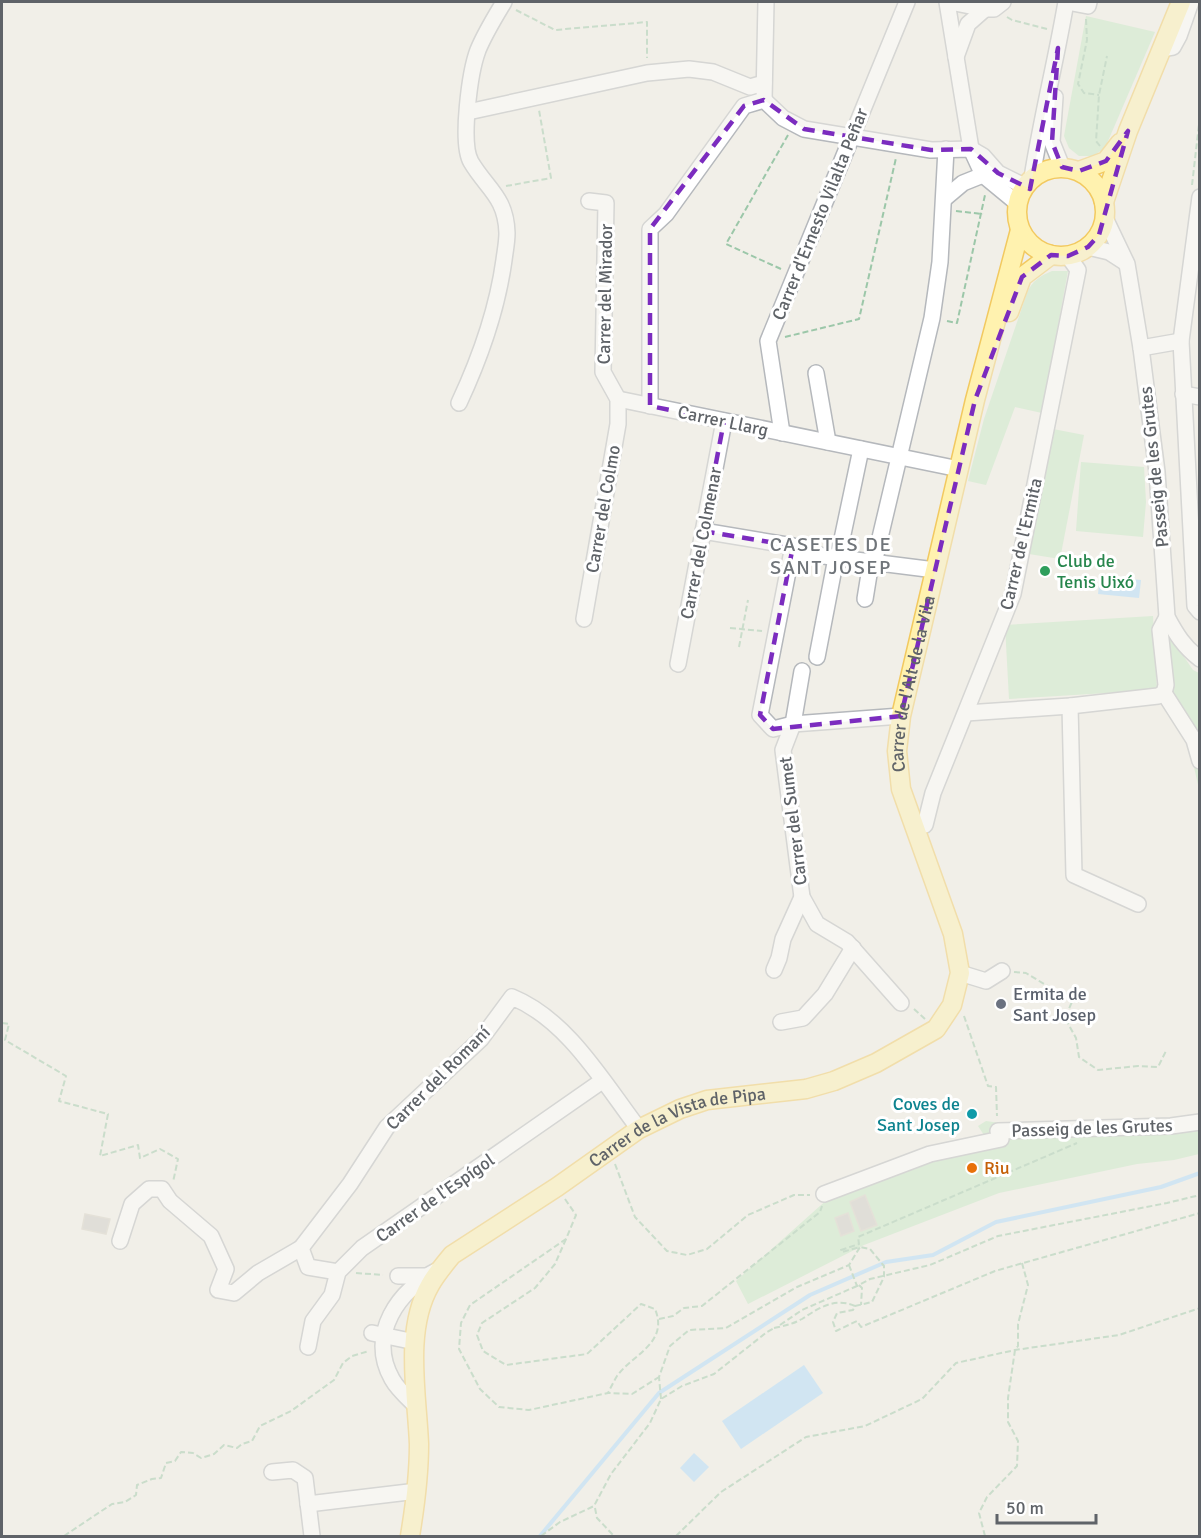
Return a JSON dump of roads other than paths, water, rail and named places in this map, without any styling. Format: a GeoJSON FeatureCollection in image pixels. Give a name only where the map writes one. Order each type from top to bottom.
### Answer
{"type":"FeatureCollection","features":[{"type":"Feature","properties":{"kind":"main road"},"geometry":{"type":"LineString","coordinates":[[1128,132],[1106,161],[1070,169],[1046,169],[1024,189],[1020,230],[1032,246],[1059,256],[1088,247],[1098,235],[1128,132],[1177,6]]}},
{"type":"Feature","properties":{"kind":"main road"},"geometry":{"type":"LineString","coordinates":[[1070,169],[1094,182],[1104,210]]}},
{"type":"Feature","properties":{"kind":"main road","name":"Carrer de l'Alt de la Vila"},"geometry":{"type":"LineString","coordinates":[[936,1029],[952,1005],[960,973],[953,934],[901,789],[897,751],[901,716],[975,400],[1020,230]]}},
{"type":"Feature","properties":{"kind":"main road","name":"Carrer de l'Alt de la Vila"},"geometry":{"type":"LineString","coordinates":[[975,400],[1022,277],[1059,256]]}},
{"type":"Feature","properties":{"kind":"main road","name":"Carrer de la Vista de Pipa"},"geometry":{"type":"LineString","coordinates":[[410,1536],[417,1491],[419,1447],[415,1342],[417,1322],[433,1273],[452,1255],[557,1187],[639,1129],[680,1109],[707,1100],[806,1089],[834,1082],[876,1064],[936,1029]]}},
{"type":"Feature","properties":{"kind":"street"},"geometry":{"type":"LineString","coordinates":[[459,404],[478,362],[501,285],[507,234],[504,207],[470,160],[466,138],[470,78],[478,50],[503,2]]}},
{"type":"Feature","properties":{"kind":"street"},"geometry":{"type":"LineString","coordinates":[[766,2],[764,100],[783,118],[804,129],[900,145],[931,150],[971,149],[983,156],[998,173],[1024,189]]}},
{"type":"Feature","properties":{"kind":"street","name":"Carrer d'Ernesto Vilalta Peñar"},"geometry":{"type":"LineString","coordinates":[[782,433],[768,341],[907,2]]}},
{"type":"Feature","properties":{"kind":"street"},"geometry":{"type":"LineString","coordinates":[[987,179],[971,149],[949,2],[994,6]]}},
{"type":"Feature","properties":{"kind":"street"},"geometry":{"type":"LineString","coordinates":[[1024,189],[1038,138],[1067,2],[1088,6],[1087,9]]}},
{"type":"Feature","properties":{"kind":"street"},"geometry":{"type":"LineString","coordinates":[[1161,50],[1173,46],[1191,2]]}},
{"type":"Feature","properties":{"kind":"street"},"geometry":{"type":"LineString","coordinates":[[956,58],[968,24],[994,6]]}},
{"type":"Feature","properties":{"kind":"street"},"geometry":{"type":"LineString","coordinates":[[1058,48],[1052,142],[1070,169]]}},
{"type":"Feature","properties":{"kind":"street"},"geometry":{"type":"LineString","coordinates":[[468,112],[646,73],[689,69],[713,72],[750,87],[764,83]]}},
{"type":"Feature","properties":{"kind":"street"},"geometry":{"type":"LineString","coordinates":[[735,81],[744,106]]}},
{"type":"Feature","properties":{"kind":"street"},"geometry":{"type":"LineString","coordinates":[[650,406],[650,229],[666,214],[744,106],[764,100]]}},
{"type":"Feature","properties":{"kind":"street"},"geometry":{"type":"LineString","coordinates":[[865,599],[932,318],[940,262],[946,149]]}},
{"type":"Feature","properties":{"kind":"street"},"geometry":{"type":"LineString","coordinates":[[944,205],[963,183],[987,179],[1024,189]]}},
{"type":"Feature","properties":{"kind":"street"},"geometry":{"type":"LineString","coordinates":[[1197,609],[1181,341],[1200,197]]}},
{"type":"Feature","properties":{"kind":"street","name":"Carrer del Mirador"},"geometry":{"type":"LineString","coordinates":[[589,201],[606,202],[603,372],[618,399]]}},
{"type":"Feature","properties":{"kind":"street","name":"Passeig de les Grutes"},"geometry":{"type":"LineString","coordinates":[[1104,210],[1127,264],[1141,348],[1157,472],[1167,617],[1188,650],[1200,658]]}},
{"type":"Feature","properties":{"kind":"street"},"geometry":{"type":"LineString","coordinates":[[1088,247],[1109,252],[1127,264]]}},
{"type":"Feature","properties":{"kind":"street","name":"Carrer de l'Ermita"},"geometry":{"type":"LineString","coordinates":[[925,825],[933,793],[1013,594],[1078,270],[1059,256]]}},
{"type":"Feature","properties":{"kind":"street"},"geometry":{"type":"LineString","coordinates":[[1141,348],[1181,341]]}},
{"type":"Feature","properties":{"kind":"street"},"geometry":{"type":"LineString","coordinates":[[816,373],[828,442]]}},
{"type":"Feature","properties":{"kind":"street"},"geometry":{"type":"LineString","coordinates":[[1184,394],[1200,397]]}},
{"type":"Feature","properties":{"kind":"street","name":"Carrer Llarg"},"geometry":{"type":"LineString","coordinates":[[618,399],[959,469]]}},
{"type":"Feature","properties":{"kind":"street","name":"Carrer del Colmo"},"geometry":{"type":"LineString","coordinates":[[585,619],[618,424],[618,399]]}},
{"type":"Feature","properties":{"kind":"street","name":"Carrer del Colmenar"},"geometry":{"type":"LineString","coordinates":[[678,664],[724,421]]}},
{"type":"Feature","properties":{"kind":"street"},"geometry":{"type":"LineString","coordinates":[[817,657],[861,449]]}},
{"type":"Feature","properties":{"kind":"street"},"geometry":{"type":"LineString","coordinates":[[703,531],[837,558],[935,570]]}},
{"type":"Feature","properties":{"kind":"street"},"geometry":{"type":"LineString","coordinates":[[793,549],[760,715],[773,729],[793,724],[901,716]]}},
{"type":"Feature","properties":{"kind":"street"},"geometry":{"type":"LineString","coordinates":[[1167,617],[1160,630],[1166,685],[1164,693],[1194,740],[1200,761]]}},
{"type":"Feature","properties":{"kind":"street","name":"Carrer del Sumet"},"geometry":{"type":"LineString","coordinates":[[802,671],[793,724],[783,750],[802,897],[817,924],[847,942],[901,1003]]}},
{"type":"Feature","properties":{"kind":"street"},"geometry":{"type":"LineString","coordinates":[[966,713],[1070,706],[1158,696],[1164,693]]}},
{"type":"Feature","properties":{"kind":"street"},"geometry":{"type":"LineString","coordinates":[[1070,706],[1074,875],[1138,904]]}},
{"type":"Feature","properties":{"kind":"street"},"geometry":{"type":"LineString","coordinates":[[774,970],[783,939],[802,897]]}},
{"type":"Feature","properties":{"kind":"street"},"geometry":{"type":"LineString","coordinates":[[781,1022],[803,1018],[825,994],[853,948]]}},
{"type":"Feature","properties":{"kind":"street"},"geometry":{"type":"LineString","coordinates":[[960,973],[986,981],[1002,971]]}},
{"type":"Feature","properties":{"kind":"street","name":"Carrer del Romaní"},"geometry":{"type":"LineString","coordinates":[[301,1248],[350,1184],[387,1127],[482,1040],[512,997],[528,1004],[573,1041],[602,1081]]}},
{"type":"Feature","properties":{"kind":"street"},"geometry":{"type":"LineString","coordinates":[[602,1081],[639,1129]]}},
{"type":"Feature","properties":{"kind":"street","name":"Carrer de l'Espígol"},"geometry":{"type":"LineString","coordinates":[[308,1347],[313,1321],[333,1295],[338,1272],[363,1248],[602,1081]]}},
{"type":"Feature","properties":{"kind":"street","name":"Passeig de les Grutes"},"geometry":{"type":"LineString","coordinates":[[824,1194],[930,1154],[1001,1138],[998,1131],[1171,1126],[1200,1122]]}},
{"type":"Feature","properties":{"kind":"street"},"geometry":{"type":"LineString","coordinates":[[120,1241],[132,1204],[149,1189],[162,1189],[170,1201],[210,1236],[226,1269],[218,1290],[234,1293],[258,1273],[301,1248],[308,1267],[338,1272]]}},
{"type":"Feature","properties":{"kind":"street"},"geometry":{"type":"LineString","coordinates":[[398,1276],[433,1273]]}},
{"type":"Feature","properties":{"kind":"street","name":"Carrer de la Vista de Pipa"},"geometry":{"type":"LineString","coordinates":[[380,1339],[387,1319],[400,1300],[433,1273]]}},
{"type":"Feature","properties":{"kind":"street"},"geometry":{"type":"LineString","coordinates":[[415,1342],[380,1339],[382,1355],[392,1380],[417,1407]]}},
{"type":"Feature","properties":{"kind":"street"},"geometry":{"type":"LineString","coordinates":[[273,1472],[293,1470],[304,1478],[312,1536]]}},
{"type":"Feature","properties":{"kind":"street"},"geometry":{"type":"LineString","coordinates":[[308,1504],[417,1491]]}},
{"type":"Feature","properties":{"kind":"water"},"geometry":{"type":"Polygon","coordinates":[[[1100,576],[1141,580],[1139,598],[1098,594],[1100,576]]]}},
{"type":"Feature","properties":{"kind":"water"},"geometry":{"type":"Polygon","coordinates":[[[804,1365],[823,1393],[741,1449],[722,1421],[804,1365]]]}},
{"type":"Feature","properties":{"kind":"water"},"geometry":{"type":"Polygon","coordinates":[[[694,1453],[709,1467],[694,1482],[680,1468],[694,1453]]]}},
{"type":"Feature","properties":{"kind":"waterway"},"geometry":{"type":"LineString","coordinates":[[540,1536],[659,1393],[810,1295],[886,1262],[933,1255],[996,1222],[1161,1187],[1200,1173]]}},
{"type":"Feature","properties":{"kind":"place","name":"Club de Tenis Uixó"},"geometry":{"type":"Point","coordinates":[1045,571]}},
{"type":"Feature","properties":{"kind":"place","name":"Ermita de Sant Josep"},"geometry":{"type":"Point","coordinates":[1001,1004]}},
{"type":"Feature","properties":{"kind":"place","name":"Coves de Sant Josep"},"geometry":{"type":"Point","coordinates":[972,1114]}},
{"type":"Feature","properties":{"kind":"place","name":"Riu"},"geometry":{"type":"Point","coordinates":[972,1168]}},
{"type":"Feature","properties":{"kind":"district","name":"CASETES DE SANT JOSEP"},"geometry":{"type":"Point","coordinates":[831,556]}}]}
